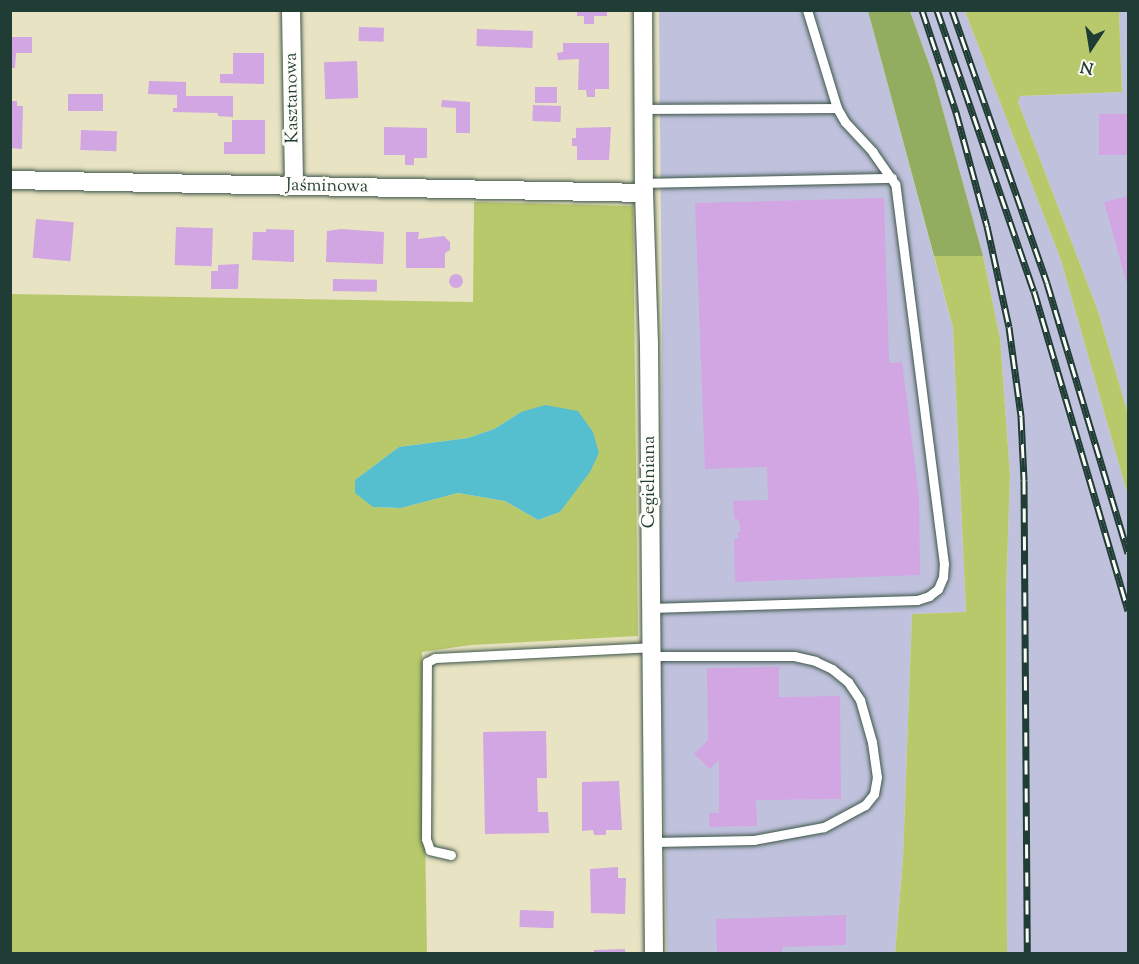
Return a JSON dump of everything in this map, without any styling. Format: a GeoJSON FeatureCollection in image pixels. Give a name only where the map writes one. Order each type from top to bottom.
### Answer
{"type":"FeatureCollection","features":[{"type":"Feature","properties":{"kind":"street","name":"Kasztanowa"},"geometry":{"type":"LineString","coordinates":[[291,10],[294,186]]}},
{"type":"Feature","properties":{"kind":"street","name":"Cegielniana"},"geometry":{"type":"LineString","coordinates":[[643,10],[644,188],[649,346],[654,954]]}},
{"type":"Feature","properties":{"kind":"street","name":"Jaśminowa"},"geometry":{"type":"LineString","coordinates":[[10,180],[294,186],[644,188]]}},
{"type":"Feature","properties":{"kind":"lane"},"geometry":{"type":"LineString","coordinates":[[650,608],[917,600],[929,597],[938,589],[943,577],[944,564],[892,178],[873,152],[845,122],[837,108],[807,10]]}},
{"type":"Feature","properties":{"kind":"lane"},"geometry":{"type":"LineString","coordinates":[[643,109],[837,108]]}},
{"type":"Feature","properties":{"kind":"lane"},"geometry":{"type":"LineString","coordinates":[[644,188],[892,178]]}},
{"type":"Feature","properties":{"kind":"lane"},"geometry":{"type":"LineString","coordinates":[[451,855],[430,850],[426,839],[427,662],[435,658],[650,651],[794,656],[815,661],[832,669],[848,682],[860,700],[872,742],[877,777],[874,794],[865,805],[824,826],[754,840],[654,842]]}},
{"type":"Feature","properties":{"kind":"shaded area"},"geometry":{"type":"Polygon","coordinates":[[[659,11],[868,11],[953,328],[966,612],[912,614],[903,858],[895,953],[667,953],[660,621],[662,330],[659,11]]]}},
{"type":"Feature","properties":{"kind":"shaded area"},"geometry":{"type":"Polygon","coordinates":[[[910,11],[965,11],[1061,260],[1128,496],[1128,953],[1007,953],[1006,595],[1010,475],[1000,338],[983,256],[934,78],[910,11]]]}},
{"type":"Feature","properties":{"kind":"shaded area"},"geometry":{"type":"Polygon","coordinates":[[[1119,11],[1128,11],[1128,414],[1098,311],[1018,102],[1019,96],[1122,92],[1119,11]]]}},
{"type":"Feature","properties":{"kind":"green space"},"geometry":{"type":"Polygon","coordinates":[[[868,11],[910,11],[934,78],[983,256],[934,256],[868,11]]]}},
{"type":"Feature","properties":{"kind":"green space"},"geometry":{"type":"Polygon","coordinates":[[[965,11],[1119,11],[1122,92],[1020,96],[1018,102],[1098,311],[1128,414],[1128,496],[1061,260],[965,11]]]}},
{"type":"Feature","properties":{"kind":"green space"},"geometry":{"type":"Polygon","coordinates":[[[474,202],[633,206],[638,636],[471,645],[422,652],[427,953],[11,954],[11,294],[473,302],[474,202]],[[521,412],[494,429],[468,438],[399,447],[355,480],[373,507],[401,508],[458,493],[505,501],[538,520],[560,512],[568,499],[521,412]]]}},
{"type":"Feature","properties":{"kind":"green space"},"geometry":{"type":"Polygon","coordinates":[[[934,256],[983,256],[1000,338],[1010,475],[1006,595],[1007,953],[895,954],[903,858],[912,614],[966,612],[953,328],[934,256]]]}},
{"type":"Feature","properties":{"kind":"water"},"geometry":{"type":"Polygon","coordinates":[[[545,405],[578,411],[593,432],[599,453],[590,472],[560,512],[538,520],[505,501],[458,493],[401,508],[373,507],[355,493],[355,480],[399,447],[468,438],[494,429],[521,412],[545,405]]]}},
{"type":"Feature","properties":{"kind":"building"},"geometry":{"type":"Polygon","coordinates":[[[577,10],[607,10],[607,16],[594,16],[594,24],[584,24],[584,16],[577,16],[577,10]]]}},
{"type":"Feature","properties":{"kind":"building"},"geometry":{"type":"Polygon","coordinates":[[[359,27],[384,28],[383,42],[359,41],[359,27]]]}},
{"type":"Feature","properties":{"kind":"building"},"geometry":{"type":"Polygon","coordinates":[[[477,29],[533,31],[532,48],[476,46],[477,29]]]}},
{"type":"Feature","properties":{"kind":"building"},"geometry":{"type":"Polygon","coordinates":[[[10,37],[32,37],[32,53],[16,53],[15,68],[10,68],[10,37]]]}},
{"type":"Feature","properties":{"kind":"building"},"geometry":{"type":"Polygon","coordinates":[[[563,43],[609,43],[609,89],[595,89],[595,97],[587,97],[586,90],[578,90],[579,59],[558,60],[557,53],[563,52],[563,43]]]}},
{"type":"Feature","properties":{"kind":"building"},"geometry":{"type":"Polygon","coordinates":[[[233,53],[264,53],[264,84],[220,83],[220,74],[233,74],[233,53]]]}},
{"type":"Feature","properties":{"kind":"building"},"geometry":{"type":"Polygon","coordinates":[[[357,61],[358,98],[325,99],[324,62],[357,61]]]}},
{"type":"Feature","properties":{"kind":"building"},"geometry":{"type":"Polygon","coordinates":[[[149,81],[186,82],[186,96],[233,96],[233,117],[218,116],[218,113],[173,112],[173,108],[177,108],[177,95],[148,94],[149,81]]]}},
{"type":"Feature","properties":{"kind":"building"},"geometry":{"type":"Polygon","coordinates":[[[535,87],[557,87],[557,103],[535,103],[535,87]]]}},
{"type":"Feature","properties":{"kind":"building"},"geometry":{"type":"Polygon","coordinates":[[[68,94],[103,94],[103,111],[68,111],[68,94]]]}},
{"type":"Feature","properties":{"kind":"building"},"geometry":{"type":"Polygon","coordinates":[[[442,100],[470,102],[470,133],[456,133],[456,108],[441,107],[442,100]]]}},
{"type":"Feature","properties":{"kind":"building"},"geometry":{"type":"Polygon","coordinates":[[[10,101],[17,101],[17,106],[23,106],[22,149],[10,148],[10,101]]]}},
{"type":"Feature","properties":{"kind":"building"},"geometry":{"type":"Polygon","coordinates":[[[533,105],[561,106],[560,122],[532,121],[533,105]]]}},
{"type":"Feature","properties":{"kind":"building"},"geometry":{"type":"Polygon","coordinates":[[[1099,114],[1128,114],[1128,155],[1099,155],[1099,114]]]}},
{"type":"Feature","properties":{"kind":"building"},"geometry":{"type":"Polygon","coordinates":[[[232,120],[265,120],[265,154],[224,154],[224,142],[232,142],[232,120]]]}},
{"type":"Feature","properties":{"kind":"building"},"geometry":{"type":"Polygon","coordinates":[[[384,127],[427,128],[427,158],[414,158],[414,165],[405,165],[405,155],[384,155],[384,127]]]}},
{"type":"Feature","properties":{"kind":"building"},"geometry":{"type":"Polygon","coordinates":[[[611,127],[609,160],[577,160],[577,146],[572,146],[572,138],[576,138],[576,128],[611,127]]]}},
{"type":"Feature","properties":{"kind":"building"},"geometry":{"type":"Polygon","coordinates":[[[81,130],[117,131],[116,151],[80,150],[81,130]]]}},
{"type":"Feature","properties":{"kind":"building"},"geometry":{"type":"Polygon","coordinates":[[[1128,196],[1128,288],[1104,202],[1128,196]]]}},
{"type":"Feature","properties":{"kind":"building"},"geometry":{"type":"Polygon","coordinates":[[[884,198],[889,363],[902,362],[919,497],[920,575],[735,582],[734,539],[739,538],[737,532],[741,531],[738,519],[734,519],[733,501],[768,500],[767,467],[705,469],[695,203],[884,198]]]}},
{"type":"Feature","properties":{"kind":"building"},"geometry":{"type":"Polygon","coordinates":[[[36,219],[74,222],[70,261],[33,258],[36,219]]]}},
{"type":"Feature","properties":{"kind":"building"},"geometry":{"type":"Polygon","coordinates":[[[176,227],[213,228],[212,266],[175,265],[176,227]]]}},
{"type":"Feature","properties":{"kind":"building"},"geometry":{"type":"Polygon","coordinates":[[[266,229],[294,230],[294,262],[252,260],[253,232],[266,232],[266,229]]]}},
{"type":"Feature","properties":{"kind":"building"},"geometry":{"type":"Polygon","coordinates":[[[341,229],[384,232],[383,264],[326,262],[327,231],[341,229]]]}},
{"type":"Feature","properties":{"kind":"building"},"geometry":{"type":"Polygon","coordinates":[[[406,232],[419,232],[418,239],[444,236],[450,242],[450,250],[445,253],[445,268],[406,268],[406,232]]]}},
{"type":"Feature","properties":{"kind":"building"},"geometry":{"type":"Polygon","coordinates":[[[239,264],[238,289],[211,289],[211,271],[218,271],[218,265],[239,264]]]}},
{"type":"Feature","properties":{"kind":"building"},"geometry":{"type":"Polygon","coordinates":[[[456,274],[461,276],[463,281],[461,286],[456,288],[451,286],[449,281],[451,276],[456,274]]]}},
{"type":"Feature","properties":{"kind":"building"},"geometry":{"type":"Polygon","coordinates":[[[333,279],[377,280],[377,292],[333,291],[333,279]]]}},
{"type":"Feature","properties":{"kind":"building"},"geometry":{"type":"Polygon","coordinates":[[[779,667],[779,697],[840,696],[841,799],[756,800],[757,826],[709,827],[709,813],[719,813],[719,760],[710,769],[694,754],[708,740],[707,668],[779,667]]]}},
{"type":"Feature","properties":{"kind":"building"},"geometry":{"type":"Polygon","coordinates":[[[546,731],[547,778],[537,778],[538,812],[548,812],[549,833],[485,834],[483,732],[546,731]]]}},
{"type":"Feature","properties":{"kind":"building"},"geometry":{"type":"Polygon","coordinates":[[[619,781],[622,830],[606,830],[606,835],[594,835],[593,830],[582,831],[582,782],[619,781]]]}},
{"type":"Feature","properties":{"kind":"building"},"geometry":{"type":"Polygon","coordinates":[[[618,867],[618,878],[626,878],[625,914],[591,913],[590,869],[618,867]]]}},
{"type":"Feature","properties":{"kind":"building"},"geometry":{"type":"Polygon","coordinates":[[[520,910],[554,911],[553,928],[519,927],[520,910]]]}},
{"type":"Feature","properties":{"kind":"building"},"geometry":{"type":"Polygon","coordinates":[[[846,915],[846,945],[782,947],[782,954],[717,954],[716,919],[846,915]]]}},
{"type":"Feature","properties":{"kind":"building"},"geometry":{"type":"Polygon","coordinates":[[[625,949],[625,954],[594,954],[594,950],[625,949]]]}},
{"type":"Feature","properties":{"kind":"railway"},"geometry":{"type":"LineString","coordinates":[[922,10],[956,112],[987,226],[1009,327],[1021,416],[1024,480],[1027,954]]}},
{"type":"Feature","properties":{"kind":"railway"},"geometry":{"type":"LineString","coordinates":[[937,10],[1034,291],[1128,610]]}},
{"type":"Feature","properties":{"kind":"railway"},"geometry":{"type":"LineString","coordinates":[[952,10],[1047,283],[1128,553]]}}]}
